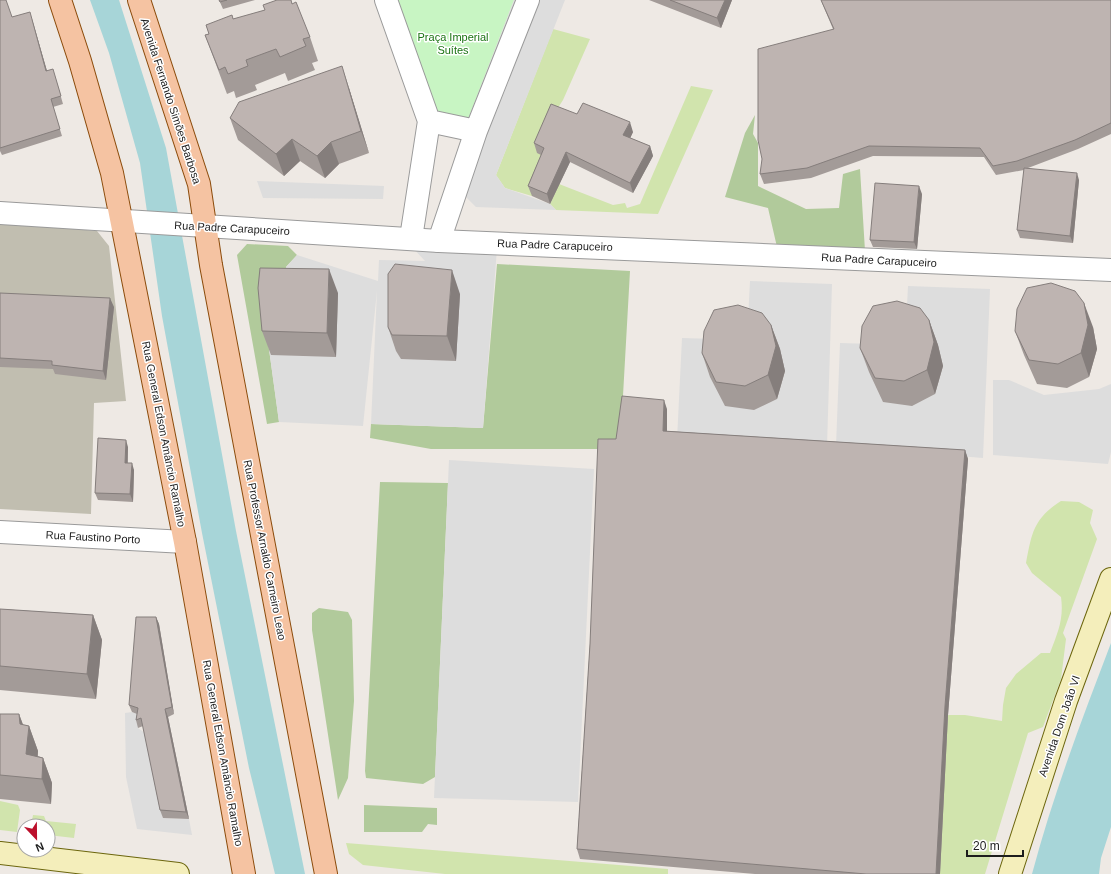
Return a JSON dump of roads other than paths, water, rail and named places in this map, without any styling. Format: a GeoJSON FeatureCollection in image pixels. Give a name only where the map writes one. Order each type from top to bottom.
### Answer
{"type":"FeatureCollection","features":[{"type":"Feature","properties":{"kind":"main road","name":"Rua General Edson Amâncio Ramalho"},"geometry":{"type":"LineString","coordinates":[[60,0],[80,61],[125,222],[185,542],[244,874]]}},
{"type":"Feature","properties":{"kind":"main road","name":"Avenida Fernando Simões Barbosa"},"geometry":{"type":"LineString","coordinates":[[139,0],[199,184],[204,227]]}},
{"type":"Feature","properties":{"kind":"main road","name":"Rua Professor Arnaldo Carneiro Leao"},"geometry":{"type":"LineString","coordinates":[[204,227],[326,874]]}},
{"type":"Feature","properties":{"kind":"main road","name":"Avenida Dom João VI"},"geometry":{"type":"LineString","coordinates":[[1010,874],[1066,701],[1111,579]]}},
{"type":"Feature","properties":{"kind":"main road"},"geometry":{"type":"LineString","coordinates":[[0,853],[178,874]]}},
{"type":"Feature","properties":{"kind":"street"},"geometry":{"type":"LineString","coordinates":[[386,0],[429,122],[411,238]]}},
{"type":"Feature","properties":{"kind":"street"},"geometry":{"type":"LineString","coordinates":[[439,241],[476,131],[528,0]]}},
{"type":"Feature","properties":{"kind":"street"},"geometry":{"type":"LineString","coordinates":[[429,122],[476,131]]}},
{"type":"Feature","properties":{"kind":"street","name":"Rua Padre Carapuceiro"},"geometry":{"type":"LineString","coordinates":[[0,213],[204,227],[411,238],[439,241],[1111,270]]}},
{"type":"Feature","properties":{"kind":"street","name":"Rua Faustino Porto"},"geometry":{"type":"LineString","coordinates":[[0,532],[185,542]]}},
{"type":"Feature","properties":{"kind":"water"},"geometry":{"type":"Polygon","coordinates":[[[90,0],[119,0],[166,148],[236,531],[305,874],[275,874],[249,768],[202,533],[162,316],[140,163],[109,53],[90,0]]]}},
{"type":"Feature","properties":{"kind":"water"},"geometry":{"type":"Polygon","coordinates":[[[1111,643],[1111,827],[1101,858],[1099,874],[1032,874],[1059,786],[1111,643]]]}},
{"type":"Feature","properties":{"kind":"park label","name":"Praça Imperial Suítes"},"geometry":{"type":"Point","coordinates":[453,43]}}]}
